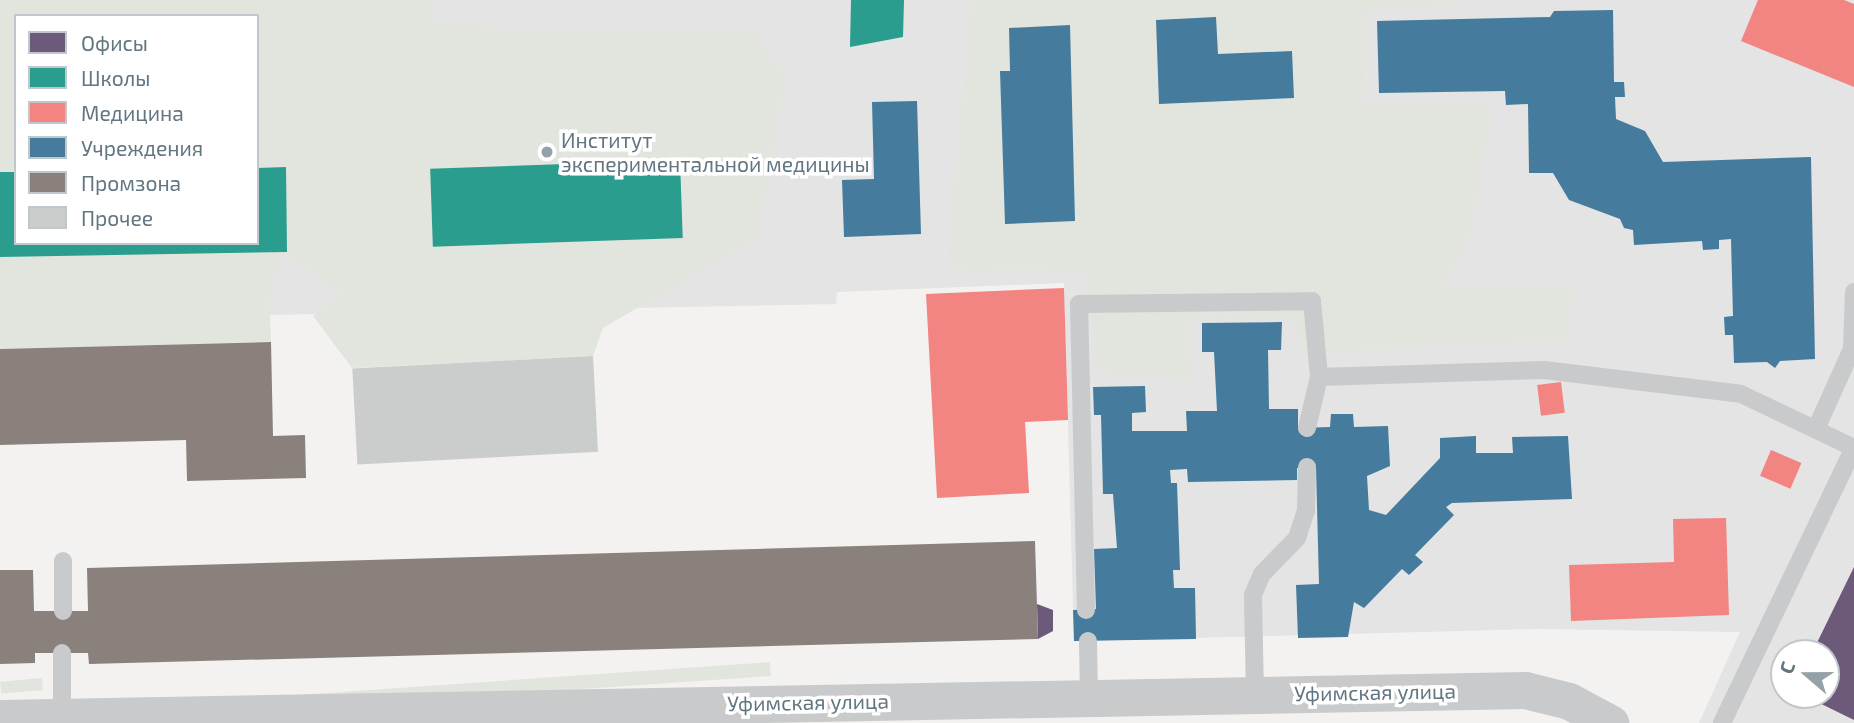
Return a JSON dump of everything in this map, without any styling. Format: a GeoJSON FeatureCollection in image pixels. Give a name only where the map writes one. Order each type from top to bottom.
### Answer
{"type":"FeatureCollection","features":[{"type":"Feature","properties":{"kind":"street","name":"Уфимская улица"},"geometry":{"type":"LineString","coordinates":[[0,718],[424,716],[1089,697],[1255,708],[1525,690],[1569,701],[1610,723]]}},
{"type":"Feature","properties":{"kind":"lane"},"geometry":{"type":"LineString","coordinates":[[1816,429],[1852,349],[1854,292]]}},
{"type":"Feature","properties":{"kind":"lane"},"geometry":{"type":"LineString","coordinates":[[1086,610],[1079,304],[1312,301],[1318,377],[1307,428]]}},
{"type":"Feature","properties":{"kind":"lane"},"geometry":{"type":"LineString","coordinates":[[1318,377],[1544,370],[1741,394],[1854,448],[1723,723]]}},
{"type":"Feature","properties":{"kind":"lane"},"geometry":{"type":"LineString","coordinates":[[1255,708],[1252,596],[1262,573],[1297,538],[1306,511],[1307,467]]}},
{"type":"Feature","properties":{"kind":"lane"},"geometry":{"type":"LineString","coordinates":[[63,561],[63,611]]}},
{"type":"Feature","properties":{"kind":"lane"},"geometry":{"type":"LineString","coordinates":[[1088,641],[1089,697]]}},
{"type":"Feature","properties":{"kind":"lane"},"geometry":{"type":"LineString","coordinates":[[62,653],[76,719]]}},
{"type":"Feature","properties":{"kind":"shaded area"},"geometry":{"type":"Polygon","coordinates":[[[0,0],[1854,0],[1854,723],[1699,723],[1740,632],[1539,629],[1074,641],[1064,283],[837,292],[836,304],[0,320],[0,0]]]}},
{"type":"Feature","properties":{"kind":"shaded area","name":"Институт экспериментальной медицины"},"geometry":{"type":"Polygon","coordinates":[[[0,0],[432,0],[436,22],[508,29],[687,34],[753,28],[785,79],[758,238],[603,328],[593,356],[352,368],[313,316],[344,296],[287,253],[269,286],[271,342],[0,349],[0,0]]]}},
{"type":"Feature","properties":{"kind":"shaded area"},"geometry":{"type":"Polygon","coordinates":[[[972,0],[1463,0],[1462,4],[1366,10],[1363,103],[1493,106],[1466,248],[1442,284],[1574,287],[1566,339],[1300,353],[1296,319],[1187,317],[1191,381],[1099,372],[1084,270],[947,269],[972,0]]]}},
{"type":"Feature","properties":{"kind":"shaded area"},"geometry":{"type":"Polygon","coordinates":[[[770,662],[771,676],[106,722],[105,709],[770,662]]]}},
{"type":"Feature","properties":{"kind":"shaded area"},"geometry":{"type":"Polygon","coordinates":[[[42,678],[43,690],[1,694],[0,682],[42,678]]]}},
{"type":"Feature","properties":{"kind":"building: Офисы"},"geometry":{"type":"Polygon","coordinates":[[[1854,567],[1854,720],[1832,709],[1840,709],[1840,639],[1819,639],[1854,567]]]}},
{"type":"Feature","properties":{"kind":"building: Офисы"},"geometry":{"type":"Polygon","coordinates":[[[1037,604],[1053,610],[1053,631],[1038,639],[1037,604]]]}},
{"type":"Feature","properties":{"kind":"building: Школы"},"geometry":{"type":"Polygon","coordinates":[[[851,0],[904,0],[903,37],[850,47],[851,0]]]}},
{"type":"Feature","properties":{"kind":"building: Школы"},"geometry":{"type":"Polygon","coordinates":[[[680,160],[683,238],[433,247],[430,169],[680,160]]]}},
{"type":"Feature","properties":{"kind":"building: Школы"},"geometry":{"type":"Polygon","coordinates":[[[286,167],[287,252],[0,257],[0,172],[14,172],[14,245],[259,245],[259,168],[286,167]]]}},
{"type":"Feature","properties":{"kind":"building: Медицина"},"geometry":{"type":"Polygon","coordinates":[[[1758,0],[1844,0],[1854,4],[1854,87],[1741,41],[1758,0]]]}},
{"type":"Feature","properties":{"kind":"building: Медицина"},"geometry":{"type":"Polygon","coordinates":[[[1064,288],[1068,420],[1025,422],[1029,493],[937,498],[926,294],[1064,288]]]}},
{"type":"Feature","properties":{"kind":"building: Медицина"},"geometry":{"type":"Polygon","coordinates":[[[1561,382],[1565,413],[1541,416],[1537,385],[1561,382]]]}},
{"type":"Feature","properties":{"kind":"building: Медицина"},"geometry":{"type":"Polygon","coordinates":[[[1771,450],[1801,463],[1790,489],[1760,476],[1771,450]]]}},
{"type":"Feature","properties":{"kind":"building: Медицина"},"geometry":{"type":"Polygon","coordinates":[[[1726,518],[1729,615],[1571,621],[1569,565],[1674,562],[1673,519],[1726,518]]]}},
{"type":"Feature","properties":{"kind":"building: Учреждения"},"geometry":{"type":"Polygon","coordinates":[[[1613,10],[1614,82],[1624,82],[1625,97],[1615,97],[1616,119],[1645,131],[1663,162],[1811,157],[1815,359],[1780,361],[1775,368],[1767,362],[1734,363],[1733,335],[1725,335],[1724,317],[1733,316],[1731,239],[1719,240],[1719,249],[1703,250],[1702,241],[1634,245],[1633,230],[1624,228],[1620,219],[1569,200],[1553,173],[1529,173],[1528,104],[1506,105],[1505,91],[1379,93],[1377,21],[1550,17],[1554,11],[1613,10]]]}},
{"type":"Feature","properties":{"kind":"building: Учреждения"},"geometry":{"type":"Polygon","coordinates":[[[1216,17],[1218,54],[1292,51],[1294,98],[1159,104],[1156,20],[1216,17]]]}},
{"type":"Feature","properties":{"kind":"building: Учреждения"},"geometry":{"type":"Polygon","coordinates":[[[1070,25],[1075,221],[1005,224],[1000,71],[1010,71],[1009,28],[1070,25]]]}},
{"type":"Feature","properties":{"kind":"building: Учреждения"},"geometry":{"type":"Polygon","coordinates":[[[917,101],[921,234],[844,237],[842,180],[874,179],[872,102],[917,101]]]}},
{"type":"Feature","properties":{"kind":"building: Учреждения"},"geometry":{"type":"Polygon","coordinates":[[[1282,322],[1281,350],[1268,350],[1269,409],[1298,409],[1298,428],[1330,427],[1331,414],[1353,414],[1354,427],[1388,426],[1390,466],[1367,476],[1369,510],[1386,515],[1440,458],[1440,438],[1476,436],[1476,453],[1513,453],[1512,437],[1568,436],[1572,499],[1452,503],[1446,507],[1454,515],[1415,555],[1423,562],[1409,575],[1402,569],[1364,608],[1354,602],[1348,637],[1298,638],[1296,585],[1319,584],[1316,467],[1297,468],[1297,480],[1188,482],[1187,469],[1170,470],[1171,483],[1177,483],[1180,570],[1173,570],[1174,588],[1195,588],[1196,639],[1074,641],[1073,610],[1096,609],[1094,549],[1117,548],[1113,494],[1103,494],[1101,415],[1094,415],[1093,387],[1145,386],[1146,412],[1132,413],[1132,431],[1187,431],[1186,411],[1217,411],[1214,352],[1202,352],[1202,323],[1282,322]]]}},
{"type":"Feature","properties":{"kind":"building: Промзона"},"geometry":{"type":"Polygon","coordinates":[[[271,342],[273,436],[305,435],[306,478],[187,481],[186,440],[0,445],[0,349],[271,342]]]}},
{"type":"Feature","properties":{"kind":"building: Промзона"},"geometry":{"type":"Polygon","coordinates":[[[1035,541],[1038,639],[89,664],[88,653],[35,653],[35,663],[0,664],[0,570],[33,570],[34,611],[88,611],[87,568],[1035,541]]]}},
{"type":"Feature","properties":{"kind":"building: Прочее"},"geometry":{"type":"Polygon","coordinates":[[[593,356],[598,452],[357,464],[352,369],[593,356]]]}},
{"type":"Feature","properties":{"kind":"place","name":"Институт экспериментальной медицины"},"geometry":{"type":"Point","coordinates":[547,152]}}]}
